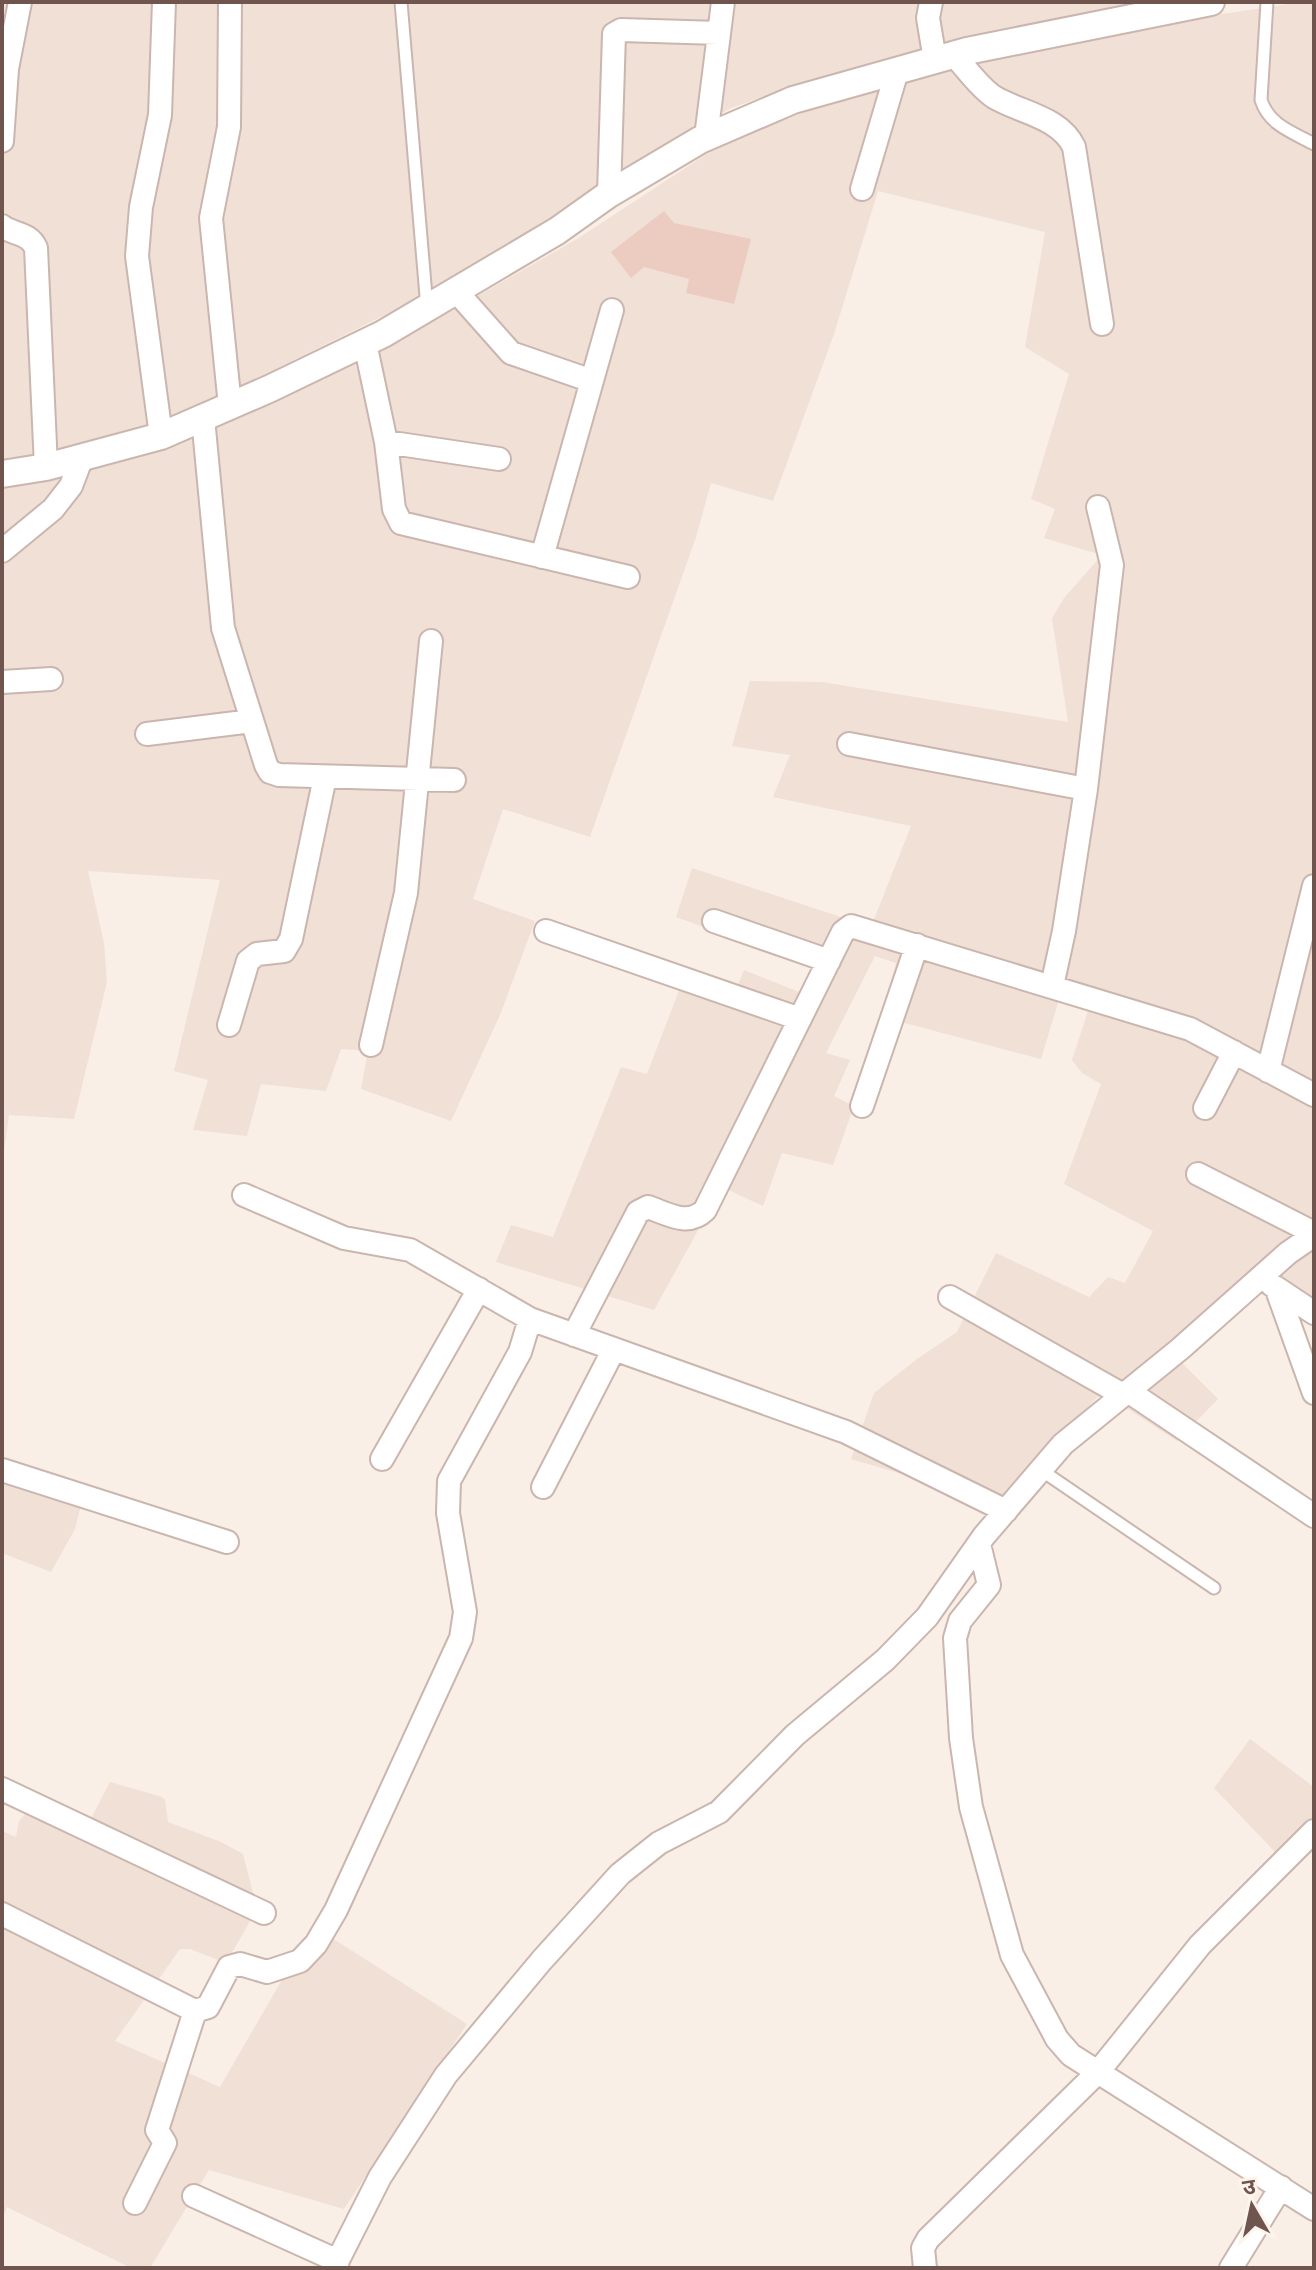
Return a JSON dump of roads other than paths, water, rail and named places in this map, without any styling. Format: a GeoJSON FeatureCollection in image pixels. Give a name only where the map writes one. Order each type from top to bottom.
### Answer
{"type":"FeatureCollection","features":[{"type":"Feature","properties":{"kind":"street"},"geometry":{"type":"LineString","coordinates":[[2,141],[8,36],[20,2]]}},
{"type":"Feature","properties":{"kind":"street"},"geometry":{"type":"LineString","coordinates":[[161,436],[137,256],[141,207],[160,115],[164,2]]}},
{"type":"Feature","properties":{"kind":"street"},"geometry":{"type":"LineString","coordinates":[[230,2],[229,127],[211,218],[230,406]]}},
{"type":"Feature","properties":{"kind":"street"},"geometry":{"type":"LineString","coordinates":[[706,137],[723,2]]}},
{"type":"Feature","properties":{"kind":"street"},"geometry":{"type":"LineString","coordinates":[[931,2],[928,18],[944,58],[994,97],[1059,127],[1069,136],[1074,147],[1102,324]]}},
{"type":"Feature","properties":{"kind":"street"},"geometry":{"type":"LineString","coordinates":[[2,474],[46,467],[161,436],[365,343],[557,231],[609,194],[706,137],[793,100],[944,58],[1053,32],[1211,2]]}},
{"type":"Feature","properties":{"kind":"street"},"geometry":{"type":"LineString","coordinates":[[609,194],[614,34],[621,30],[719,33]]}},
{"type":"Feature","properties":{"kind":"street"},"geometry":{"type":"LineString","coordinates":[[862,189],[897,71]]}},
{"type":"Feature","properties":{"kind":"street"},"geometry":{"type":"LineString","coordinates":[[2,226],[27,236],[36,248],[46,467]]}},
{"type":"Feature","properties":{"kind":"street"},"geometry":{"type":"LineString","coordinates":[[456,291],[511,353],[592,381]]}},
{"type":"Feature","properties":{"kind":"street"},"geometry":{"type":"LineString","coordinates":[[542,557],[612,310]]}},
{"type":"Feature","properties":{"kind":"street"},"geometry":{"type":"LineString","coordinates":[[365,343],[386,442],[394,509],[401,523],[628,577]]}},
{"type":"Feature","properties":{"kind":"street"},"geometry":{"type":"LineString","coordinates":[[203,418],[220,611],[270,772],[279,775],[454,780]]}},
{"type":"Feature","properties":{"kind":"street"},"geometry":{"type":"LineString","coordinates":[[386,442],[499,459]]}},
{"type":"Feature","properties":{"kind":"street"},"geometry":{"type":"LineString","coordinates":[[2,551],[53,509],[71,486],[82,457]]}},
{"type":"Feature","properties":{"kind":"street"},"geometry":{"type":"LineString","coordinates":[[1052,986],[1064,931],[1086,789],[1112,565],[1098,507]]}},
{"type":"Feature","properties":{"kind":"street"},"geometry":{"type":"LineString","coordinates":[[371,1045],[406,893],[431,641]]}},
{"type":"Feature","properties":{"kind":"street"},"geometry":{"type":"LineString","coordinates":[[2,682],[51,679]]}},
{"type":"Feature","properties":{"kind":"street"},"geometry":{"type":"LineString","coordinates":[[147,734],[252,721]]}},
{"type":"Feature","properties":{"kind":"street"},"geometry":{"type":"LineString","coordinates":[[849,744],[1086,789]]}},
{"type":"Feature","properties":{"kind":"street"},"geometry":{"type":"LineString","coordinates":[[229,1025],[248,961],[257,954],[284,951],[291,939],[325,777]]}},
{"type":"Feature","properties":{"kind":"street"},"geometry":{"type":"LineString","coordinates":[[1268,1071],[1314,886]]}},
{"type":"Feature","properties":{"kind":"street"},"geometry":{"type":"LineString","coordinates":[[714,921],[829,961]]}},
{"type":"Feature","properties":{"kind":"street"},"geometry":{"type":"LineString","coordinates":[[574,1335],[638,1212],[648,1207],[686,1220],[705,1210],[843,932],[851,926],[1190,1029],[1314,1095]]}},
{"type":"Feature","properties":{"kind":"street"},"geometry":{"type":"LineString","coordinates":[[546,931],[800,1019]]}},
{"type":"Feature","properties":{"kind":"street"},"geometry":{"type":"LineString","coordinates":[[862,1106],[917,945]]}},
{"type":"Feature","properties":{"kind":"street"},"geometry":{"type":"LineString","coordinates":[[1205,1108],[1234,1052]]}},
{"type":"Feature","properties":{"kind":"street"},"geometry":{"type":"LineString","coordinates":[[194,2196],[336,2264],[380,2177],[446,2075],[542,1960],[620,1874],[659,1843],[719,1812],[795,1735],[885,1660],[927,1617],[979,1544],[1063,1444],[1270,1283],[1314,1234],[1198,1174]]}},
{"type":"Feature","properties":{"kind":"street"},"geometry":{"type":"LineString","coordinates":[[244,1195],[344,1238],[410,1250],[530,1319],[853,1435],[1006,1511]]}},
{"type":"Feature","properties":{"kind":"street"},"geometry":{"type":"LineString","coordinates":[[1270,1283],[1314,1313]]}},
{"type":"Feature","properties":{"kind":"street"},"geometry":{"type":"LineString","coordinates":[[1270,1283],[1314,1393]]}},
{"type":"Feature","properties":{"kind":"street"},"geometry":{"type":"LineString","coordinates":[[382,1459],[479,1289]]}},
{"type":"Feature","properties":{"kind":"street"},"geometry":{"type":"LineString","coordinates":[[950,1297],[1126,1393],[1314,1516]]}},
{"type":"Feature","properties":{"kind":"street"},"geometry":{"type":"LineString","coordinates":[[2,1914],[195,2011],[208,2007],[224,1973],[235,1964],[267,1972],[300,1961],[316,1944],[336,1910],[461,1638],[465,1612],[448,1513],[449,1481],[520,1352],[530,1319]]}},
{"type":"Feature","properties":{"kind":"street"},"geometry":{"type":"LineString","coordinates":[[543,1487],[614,1349]]}},
{"type":"Feature","properties":{"kind":"street"},"geometry":{"type":"LineString","coordinates":[[2,1470],[227,1542]]}},
{"type":"Feature","properties":{"kind":"street"},"geometry":{"type":"LineString","coordinates":[[979,1544],[989,1585],[960,1621],[955,1638],[961,1738],[971,1807],[1017,1967],[1064,2049],[1314,2209]]}},
{"type":"Feature","properties":{"kind":"street"},"geometry":{"type":"LineString","coordinates":[[2,1789],[264,1913]]}},
{"type":"Feature","properties":{"kind":"street"},"geometry":{"type":"LineString","coordinates":[[925,2268],[923,2248],[928,2239],[1098,2072],[1200,1945],[1314,1831]]}},
{"type":"Feature","properties":{"kind":"street"},"geometry":{"type":"LineString","coordinates":[[135,2203],[165,2143],[157,2130],[195,2011]]}},
{"type":"Feature","properties":{"kind":"street"},"geometry":{"type":"LineString","coordinates":[[1231,2268],[1281,2187]]}},
{"type":"Feature","properties":{"kind":"lane"},"geometry":{"type":"LineString","coordinates":[[401,2],[427,308]]}},
{"type":"Feature","properties":{"kind":"lane"},"geometry":{"type":"LineString","coordinates":[[1267,2],[1261,100],[1273,122],[1314,144]]}},
{"type":"Feature","properties":{"kind":"lane"},"geometry":{"type":"LineString","coordinates":[[1041,1470],[1214,1588]]}}]}
